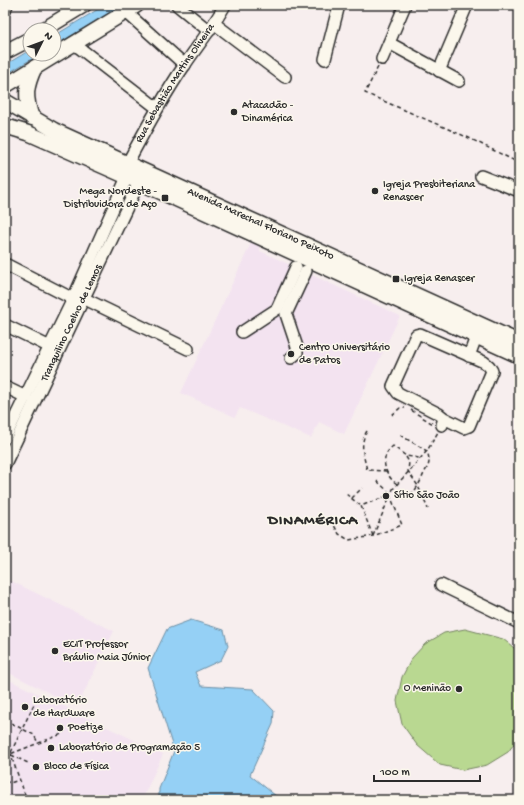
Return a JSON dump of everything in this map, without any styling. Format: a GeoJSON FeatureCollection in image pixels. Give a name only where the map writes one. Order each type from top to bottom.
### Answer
{"type":"FeatureCollection","features":[{"type":"Feature","properties":{"kind":"main road"},"geometry":{"type":"LineString","coordinates":[[55,22],[84,5]]}},
{"type":"Feature","properties":{"kind":"main road"},"geometry":{"type":"LineString","coordinates":[[5,86],[131,9]]}},
{"type":"Feature","properties":{"kind":"main road"},"geometry":{"type":"LineString","coordinates":[[5,52],[22,42]]}},
{"type":"Feature","properties":{"kind":"main road"},"geometry":{"type":"LineString","coordinates":[[32,118],[26,100],[26,90],[35,67]]}},
{"type":"Feature","properties":{"kind":"main road","name":"Avenida Marechal Floriano Peixoto"},"geometry":{"type":"LineString","coordinates":[[5,101],[131,174],[519,356]]}},
{"type":"Feature","properties":{"kind":"main road","name":"Avenida Marechal Floriano Peixoto"},"geometry":{"type":"LineString","coordinates":[[5,126],[28,133],[131,174],[519,342]]}},
{"type":"Feature","properties":{"kind":"street"},"geometry":{"type":"LineString","coordinates":[[5,10],[8,5]]}},
{"type":"Feature","properties":{"kind":"street"},"geometry":{"type":"LineString","coordinates":[[61,18],[67,5]]}},
{"type":"Feature","properties":{"kind":"street"},"geometry":{"type":"LineString","coordinates":[[177,5],[285,77]]}},
{"type":"Feature","properties":{"kind":"street","name":"Rua Sebastião Martins Oliveira"},"geometry":{"type":"LineString","coordinates":[[131,174],[157,108],[185,65],[212,28],[225,5]]}},
{"type":"Feature","properties":{"kind":"street"},"geometry":{"type":"LineString","coordinates":[[325,59],[339,5]]}},
{"type":"Feature","properties":{"kind":"street"},"geometry":{"type":"LineString","coordinates":[[382,59],[405,5]]}},
{"type":"Feature","properties":{"kind":"street"},"geometry":{"type":"LineString","coordinates":[[440,70],[467,5]]}},
{"type":"Feature","properties":{"kind":"street"},"geometry":{"type":"LineString","coordinates":[[131,9],[185,65]]}},
{"type":"Feature","properties":{"kind":"street"},"geometry":{"type":"LineString","coordinates":[[74,43],[157,108]]}},
{"type":"Feature","properties":{"kind":"street"},"geometry":{"type":"LineString","coordinates":[[389,43],[459,81]]}},
{"type":"Feature","properties":{"kind":"street","name":"Tranquilino Coelho de Lemos"},"geometry":{"type":"LineString","coordinates":[[5,438],[79,300],[131,174]]}},
{"type":"Feature","properties":{"kind":"street"},"geometry":{"type":"LineString","coordinates":[[481,176],[519,191]]}},
{"type":"Feature","properties":{"kind":"street"},"geometry":{"type":"LineString","coordinates":[[5,264],[79,300],[188,349]]}},
{"type":"Feature","properties":{"kind":"street"},"geometry":{"type":"LineString","coordinates":[[242,332],[277,309],[301,269],[286,314],[297,347],[297,353],[291,358]]}},
{"type":"Feature","properties":{"kind":"street","name":"Tranquilino Coelho de Lemos"},"geometry":{"type":"LineString","coordinates":[[5,464],[48,360],[50,347],[79,300]]}},
{"type":"Feature","properties":{"kind":"street"},"geometry":{"type":"LineString","coordinates":[[5,325],[50,347]]}},
{"type":"Feature","properties":{"kind":"street"},"geometry":{"type":"LineString","coordinates":[[420,334],[470,356],[484,362],[492,371],[469,426],[464,428],[443,422],[439,414],[398,393],[393,386],[416,335],[420,334]]}},
{"type":"Feature","properties":{"kind":"street"},"geometry":{"type":"LineString","coordinates":[[470,356],[476,336]]}},
{"type":"Feature","properties":{"kind":"street"},"geometry":{"type":"LineString","coordinates":[[5,387],[26,397]]}},
{"type":"Feature","properties":{"kind":"street"},"geometry":{"type":"LineString","coordinates":[[441,585],[519,623]]}},
{"type":"Feature","properties":{"kind":"path"},"geometry":{"type":"LineString","coordinates":[[382,59],[365,93],[519,163]]}},
{"type":"Feature","properties":{"kind":"path"},"geometry":{"type":"LineString","coordinates":[[373,536],[390,494],[426,451],[439,432],[436,426],[406,408],[400,408],[392,415]]}},
{"type":"Feature","properties":{"kind":"path"},"geometry":{"type":"LineString","coordinates":[[367,431],[364,436],[362,454],[367,470],[386,471]]}},
{"type":"Feature","properties":{"kind":"path"},"geometry":{"type":"LineString","coordinates":[[400,435],[426,451],[429,466],[412,494],[403,498]]}},
{"type":"Feature","properties":{"kind":"path"},"geometry":{"type":"LineString","coordinates":[[397,484],[388,476],[386,471],[385,454],[393,446],[406,456],[409,462],[408,472],[418,486],[428,509]]}},
{"type":"Feature","properties":{"kind":"path"},"geometry":{"type":"LineString","coordinates":[[406,456],[420,458]]}},
{"type":"Feature","properties":{"kind":"path"},"geometry":{"type":"LineString","coordinates":[[331,520],[339,534],[349,540],[373,536],[402,525],[390,494],[377,481]]}},
{"type":"Feature","properties":{"kind":"path"},"geometry":{"type":"LineString","coordinates":[[352,498],[362,488]]}},
{"type":"Feature","properties":{"kind":"path"},"geometry":{"type":"LineString","coordinates":[[346,494],[361,506],[373,536]]}},
{"type":"Feature","properties":{"kind":"path"},"geometry":{"type":"LineString","coordinates":[[361,506],[390,494]]}},
{"type":"Feature","properties":{"kind":"path"},"geometry":{"type":"LineString","coordinates":[[5,765],[35,702]]}},
{"type":"Feature","properties":{"kind":"path"},"geometry":{"type":"LineString","coordinates":[[5,724],[9,722],[34,735],[38,743]]}},
{"type":"Feature","properties":{"kind":"path"},"geometry":{"type":"LineString","coordinates":[[5,756],[62,734]]}},
{"type":"Feature","properties":{"kind":"path"},"geometry":{"type":"LineString","coordinates":[[5,739],[27,800]]}},
{"type":"Feature","properties":{"kind":"path"},"geometry":{"type":"LineString","coordinates":[[5,752],[28,763]]}},
{"type":"Feature","properties":{"kind":"path"},"geometry":{"type":"LineString","coordinates":[[5,780],[10,783],[19,780]]}},
{"type":"Feature","properties":{"kind":"shaded area","name":"Centro Universitário de Patos"},"geometry":{"type":"Polygon","coordinates":[[[253,239],[260,242],[260,251],[400,316],[344,434],[319,422],[311,438],[240,408],[235,417],[181,393],[253,239]]]}},
{"type":"Feature","properties":{"kind":"shaded area","name":"ECIT Professor Bráulio Maia Júnior"},"geometry":{"type":"Polygon","coordinates":[[[5,578],[114,631],[77,707],[5,671],[5,578]]]}},
{"type":"Feature","properties":{"kind":"shaded area"},"geometry":{"type":"Polygon","coordinates":[[[5,678],[163,754],[142,800],[5,800],[5,678]]]}},
{"type":"Feature","properties":{"kind":"green space","name":"O Meninão"},"geometry":{"type":"Polygon","coordinates":[[[465,629],[503,639],[519,652],[519,737],[508,752],[487,765],[463,770],[440,765],[417,745],[402,724],[397,701],[402,677],[412,658],[425,644],[444,633],[465,629]]]}},
{"type":"Feature","properties":{"kind":"water"},"geometry":{"type":"Polygon","coordinates":[[[105,5],[123,5],[62,41],[62,31],[105,5]]]}},
{"type":"Feature","properties":{"kind":"water"},"geometry":{"type":"Polygon","coordinates":[[[22,55],[22,62],[27,62],[5,75],[5,65],[22,55]]]}},
{"type":"Feature","properties":{"kind":"water"},"geometry":{"type":"Polygon","coordinates":[[[191,620],[224,630],[228,646],[221,660],[195,672],[201,686],[253,689],[274,711],[273,724],[250,775],[276,796],[286,800],[159,800],[159,789],[174,751],[148,668],[167,629],[191,620]]]}},
{"type":"Feature","properties":{"kind":"place","name":"Atacadão - Dinamérica"},"geometry":{"type":"Point","coordinates":[234,112]}},
{"type":"Feature","properties":{"kind":"place","name":"Igreja Presbiteriana Renascer"},"geometry":{"type":"Point","coordinates":[375,191]}},
{"type":"Feature","properties":{"kind":"place","name":"Mega Nordeste - Distribuidora de Aço"},"geometry":{"type":"Point","coordinates":[165,198]}},
{"type":"Feature","properties":{"kind":"place","name":"Igreja Renascer"},"geometry":{"type":"Point","coordinates":[396,279]}},
{"type":"Feature","properties":{"kind":"place","name":"Centro Universitário de Patos"},"geometry":{"type":"Point","coordinates":[291,354]}},
{"type":"Feature","properties":{"kind":"place","name":"Sítio São João"},"geometry":{"type":"Point","coordinates":[386,496]}},
{"type":"Feature","properties":{"kind":"place","name":"ECIT Professor Bráulio Maia Júnior"},"geometry":{"type":"Point","coordinates":[55,651]}},
{"type":"Feature","properties":{"kind":"place","name":"O Meninão"},"geometry":{"type":"Point","coordinates":[459,689]}},
{"type":"Feature","properties":{"kind":"place","name":"Laboratório de Hardware"},"geometry":{"type":"Point","coordinates":[25,707]}},
{"type":"Feature","properties":{"kind":"place","name":"Poetize"},"geometry":{"type":"Point","coordinates":[60,728]}},
{"type":"Feature","properties":{"kind":"place","name":"Laboratório de Programação 5"},"geometry":{"type":"Point","coordinates":[51,748]}},
{"type":"Feature","properties":{"kind":"place","name":"Bloco de Física"},"geometry":{"type":"Point","coordinates":[36,767]}},
{"type":"Feature","properties":{"kind":"district","name":"DINAMÉRICA"},"geometry":{"type":"Point","coordinates":[313,521]}}]}
